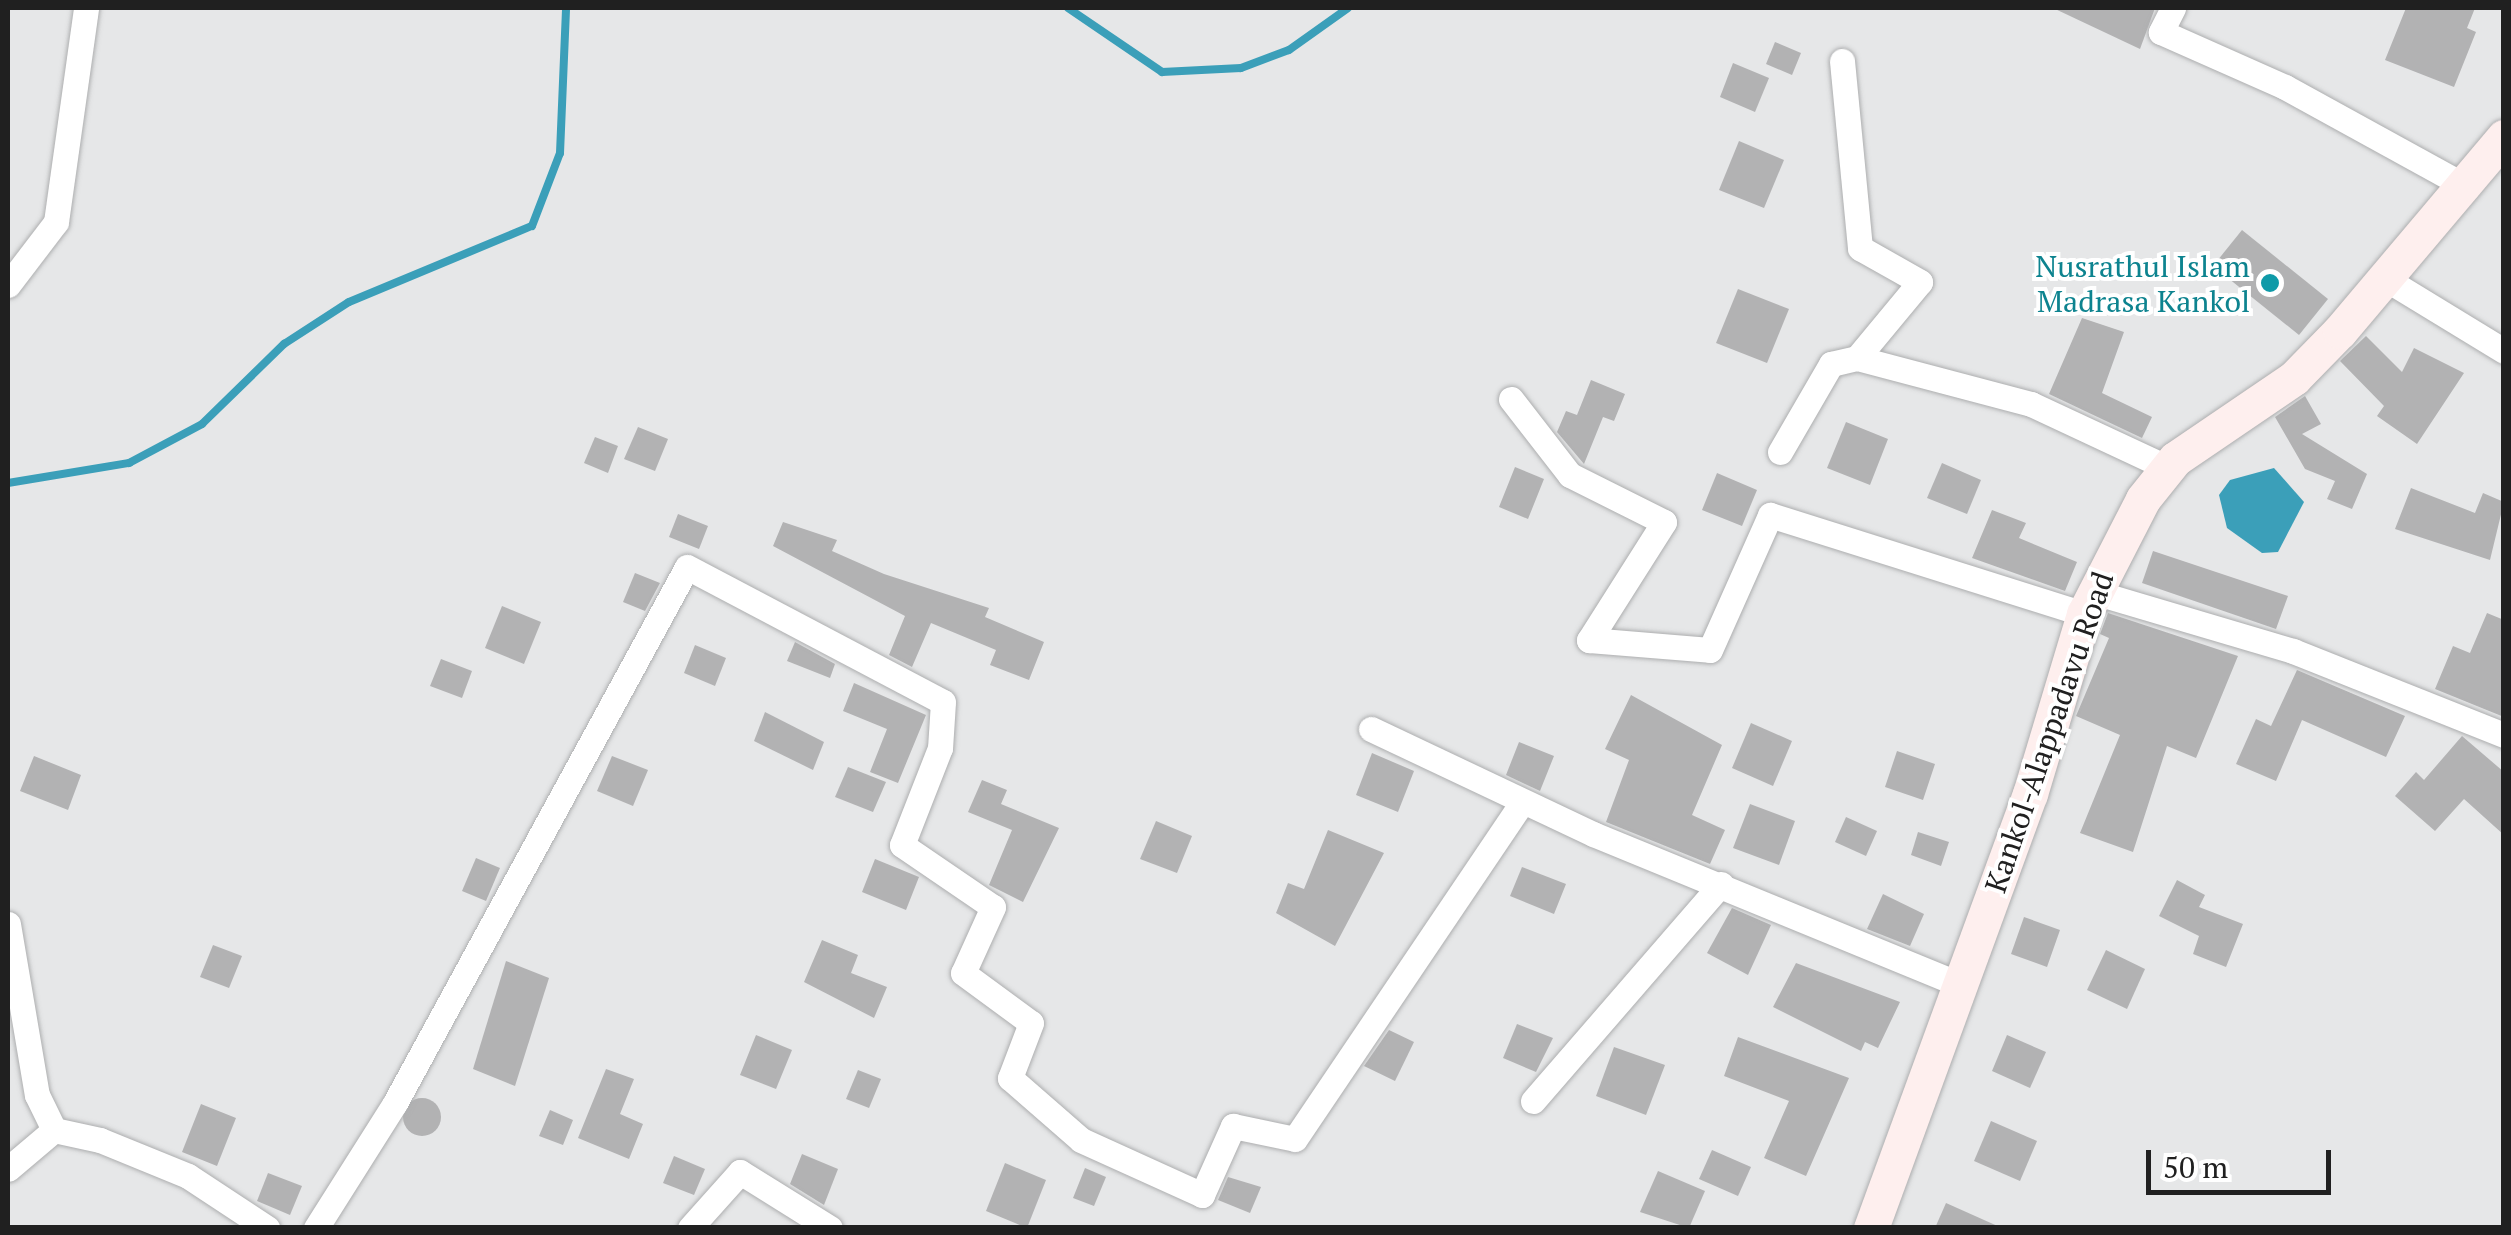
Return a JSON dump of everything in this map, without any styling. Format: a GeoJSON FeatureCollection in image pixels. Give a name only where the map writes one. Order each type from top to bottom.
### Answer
{"type":"FeatureCollection","features":[{"type":"Feature","properties":{"kind":"main road","name":"Kankol-Alappadavu Road"},"geometry":{"type":"LineString","coordinates":[[1871,1228],[1957,983],[2030,794],[2089,603],[2168,468],[2294,378],[2467,188],[2504,137]]}},
{"type":"Feature","properties":{"kind":"street"},"geometry":{"type":"LineString","coordinates":[[8,285],[56,222],[86,8]]}},
{"type":"Feature","properties":{"kind":"street"},"geometry":{"type":"LineString","coordinates":[[2172,8],[2161,32],[2285,87],[2467,188]]}},
{"type":"Feature","properties":{"kind":"street"},"geometry":{"type":"LineString","coordinates":[[1842,61],[1860,248],[1920,282],[1857,358]]}},
{"type":"Feature","properties":{"kind":"street"},"geometry":{"type":"LineString","coordinates":[[2386,279],[2504,351]]}},
{"type":"Feature","properties":{"kind":"street"},"geometry":{"type":"LineString","coordinates":[[1780,452],[1832,364],[1857,358],[2031,404],[2168,468]]}},
{"type":"Feature","properties":{"kind":"street"},"geometry":{"type":"LineString","coordinates":[[1511,399],[1570,474],[1664,522],[1589,640],[1710,650],[1770,515],[2089,603],[2293,651],[2504,734]]}},
{"type":"Feature","properties":{"kind":"street"},"geometry":{"type":"LineString","coordinates":[[316,1228],[395,1103],[688,567],[943,702],[940,748],[902,845],[993,907],[964,973],[1030,1023],[1010,1078],[1081,1140],[1202,1195],[1233,1126],[1296,1139],[1522,803]]}},
{"type":"Feature","properties":{"kind":"street"},"geometry":{"type":"LineString","coordinates":[[1370,729],[1522,803],[1957,983]]}},
{"type":"Feature","properties":{"kind":"street"},"geometry":{"type":"LineString","coordinates":[[1533,1101],[1720,884]]}},
{"type":"Feature","properties":{"kind":"street"},"geometry":{"type":"LineString","coordinates":[[8,924],[36,1095],[54,1130],[188,1176],[267,1228]]}},
{"type":"Feature","properties":{"kind":"street"},"geometry":{"type":"LineString","coordinates":[[8,1169],[54,1130]]}},
{"type":"Feature","properties":{"kind":"street"},"geometry":{"type":"LineString","coordinates":[[690,1228],[740,1172],[830,1228]]}},
{"type":"Feature","properties":{"kind":"water"},"geometry":{"type":"Polygon","coordinates":[[[2274,468],[2304,502],[2278,552],[2262,553],[2227,528],[2219,495],[2230,480],[2274,468]]]}},
{"type":"Feature","properties":{"kind":"building"},"geometry":{"type":"Polygon","coordinates":[[[2053,8],[2155,8],[2140,49],[2053,8]]]}},
{"type":"Feature","properties":{"kind":"building"},"geometry":{"type":"Polygon","coordinates":[[[2406,8],[2475,8],[2467,28],[2476,32],[2454,87],[2385,60],[2406,8]]]}},
{"type":"Feature","properties":{"kind":"building"},"geometry":{"type":"Polygon","coordinates":[[[1775,42],[1801,53],[1792,75],[1766,64],[1775,42]]]}},
{"type":"Feature","properties":{"kind":"building"},"geometry":{"type":"Polygon","coordinates":[[[1733,63],[1769,78],[1755,112],[1720,97],[1733,63]]]}},
{"type":"Feature","properties":{"kind":"building"},"geometry":{"type":"Polygon","coordinates":[[[1739,141],[1784,160],[1764,208],[1719,190],[1739,141]]]}},
{"type":"Feature","properties":{"kind":"building","name":"Nusrathul Islam Madrasa Kankol"},"geometry":{"type":"Polygon","coordinates":[[[2242,230],[2328,299],[2299,335],[2213,266],[2242,230]]]}},
{"type":"Feature","properties":{"kind":"building"},"geometry":{"type":"Polygon","coordinates":[[[1738,289],[1789,309],[1767,363],[1716,343],[1738,289]]]}},
{"type":"Feature","properties":{"kind":"building"},"geometry":{"type":"Polygon","coordinates":[[[2082,318],[2124,332],[2102,393],[2152,417],[2142,438],[2049,394],[2082,318]]]}},
{"type":"Feature","properties":{"kind":"building"},"geometry":{"type":"Polygon","coordinates":[[[2366,336],[2402,372],[2414,348],[2464,373],[2417,444],[2377,416],[2384,406],[2340,361],[2366,336]]]}},
{"type":"Feature","properties":{"kind":"building"},"geometry":{"type":"Polygon","coordinates":[[[1591,380],[1625,394],[1614,421],[1603,417],[1584,464],[1557,432],[1566,411],[1577,415],[1591,380]]]}},
{"type":"Feature","properties":{"kind":"building"},"geometry":{"type":"Polygon","coordinates":[[[2305,396],[2321,424],[2302,434],[2367,474],[2352,509],[2327,499],[2335,481],[2305,469],[2275,417],[2305,396]]]}},
{"type":"Feature","properties":{"kind":"building"},"geometry":{"type":"Polygon","coordinates":[[[1846,422],[1888,439],[1870,485],[1827,468],[1846,422]]]}},
{"type":"Feature","properties":{"kind":"building"},"geometry":{"type":"Polygon","coordinates":[[[638,427],[668,439],[655,471],[624,459],[638,427]]]}},
{"type":"Feature","properties":{"kind":"building"},"geometry":{"type":"Polygon","coordinates":[[[595,437],[618,446],[608,473],[584,463],[595,437]]]}},
{"type":"Feature","properties":{"kind":"building"},"geometry":{"type":"Polygon","coordinates":[[[1942,463],[1981,480],[1967,514],[1927,498],[1942,463]]]}},
{"type":"Feature","properties":{"kind":"building"},"geometry":{"type":"Polygon","coordinates":[[[1515,467],[1544,479],[1528,519],[1499,507],[1515,467]]]}},
{"type":"Feature","properties":{"kind":"building"},"geometry":{"type":"Polygon","coordinates":[[[1717,473],[1757,490],[1742,526],[1702,510],[1717,473]]]}},
{"type":"Feature","properties":{"kind":"building"},"geometry":{"type":"Polygon","coordinates":[[[2411,488],[2475,513],[2483,493],[2504,502],[2490,560],[2395,529],[2411,488]]]}},
{"type":"Feature","properties":{"kind":"building"},"geometry":{"type":"Polygon","coordinates":[[[1992,510],[2026,523],[2019,538],[2077,562],[2065,591],[1972,558],[1992,510]]]}},
{"type":"Feature","properties":{"kind":"building"},"geometry":{"type":"Polygon","coordinates":[[[678,514],[708,526],[699,549],[669,537],[678,514]]]}},
{"type":"Feature","properties":{"kind":"building"},"geometry":{"type":"Polygon","coordinates":[[[783,522],[837,540],[832,551],[884,574],[989,608],[985,617],[1044,642],[1029,680],[990,665],[996,650],[931,623],[912,667],[889,655],[905,616],[773,546],[783,522]]]}},
{"type":"Feature","properties":{"kind":"building"},"geometry":{"type":"Polygon","coordinates":[[[2153,551],[2288,596],[2276,629],[2142,583],[2153,551]]]}},
{"type":"Feature","properties":{"kind":"building"},"geometry":{"type":"Polygon","coordinates":[[[635,573],[660,583],[645,611],[623,602],[635,573]]]}},
{"type":"Feature","properties":{"kind":"building"},"geometry":{"type":"Polygon","coordinates":[[[502,606],[541,622],[524,664],[485,648],[502,606]]]}},
{"type":"Feature","properties":{"kind":"building"},"geometry":{"type":"Polygon","coordinates":[[[2108,613],[2238,656],[2196,758],[2167,746],[2133,852],[2080,833],[2120,735],[2076,716],[2109,638],[2100,634],[2108,613]]]}},
{"type":"Feature","properties":{"kind":"building"},"geometry":{"type":"Polygon","coordinates":[[[2487,613],[2504,620],[2504,717],[2435,689],[2453,646],[2470,653],[2487,613]]]}},
{"type":"Feature","properties":{"kind":"building"},"geometry":{"type":"Polygon","coordinates":[[[795,642],[835,664],[830,678],[787,661],[795,642]]]}},
{"type":"Feature","properties":{"kind":"building"},"geometry":{"type":"Polygon","coordinates":[[[695,645],[726,658],[715,686],[684,673],[695,645]]]}},
{"type":"Feature","properties":{"kind":"building"},"geometry":{"type":"Polygon","coordinates":[[[441,659],[472,671],[462,698],[430,686],[441,659]]]}},
{"type":"Feature","properties":{"kind":"building"},"geometry":{"type":"Polygon","coordinates":[[[2297,670],[2405,716],[2386,757],[2302,720],[2276,781],[2236,764],[2256,719],[2271,726],[2297,670]]]}},
{"type":"Feature","properties":{"kind":"building"},"geometry":{"type":"Polygon","coordinates":[[[854,683],[926,715],[898,783],[870,772],[887,729],[843,711],[854,683]]]}},
{"type":"Feature","properties":{"kind":"building"},"geometry":{"type":"Polygon","coordinates":[[[1631,695],[1722,745],[1692,815],[1725,830],[1710,864],[1606,822],[1629,760],[1605,749],[1631,695]]]}},
{"type":"Feature","properties":{"kind":"building"},"geometry":{"type":"Polygon","coordinates":[[[765,712],[824,742],[813,770],[754,741],[765,712]]]}},
{"type":"Feature","properties":{"kind":"building"},"geometry":{"type":"Polygon","coordinates":[[[1751,723],[1792,741],[1773,786],[1732,768],[1751,723]]]}},
{"type":"Feature","properties":{"kind":"building"},"geometry":{"type":"Polygon","coordinates":[[[2462,736],[2504,772],[2504,835],[2464,799],[2435,831],[2395,796],[2416,772],[2424,780],[2462,736]]]}},
{"type":"Feature","properties":{"kind":"building"},"geometry":{"type":"Polygon","coordinates":[[[1519,742],[1554,756],[1540,791],[1506,775],[1519,742]]]}},
{"type":"Feature","properties":{"kind":"building"},"geometry":{"type":"Polygon","coordinates":[[[1897,751],[1935,764],[1923,800],[1885,787],[1897,751]]]}},
{"type":"Feature","properties":{"kind":"building"},"geometry":{"type":"Polygon","coordinates":[[[1372,753],[1414,771],[1398,812],[1356,795],[1372,753]]]}},
{"type":"Feature","properties":{"kind":"building"},"geometry":{"type":"Polygon","coordinates":[[[34,756],[81,775],[68,810],[20,791],[34,756]]]}},
{"type":"Feature","properties":{"kind":"building"},"geometry":{"type":"Polygon","coordinates":[[[612,756],[648,770],[633,806],[597,791],[612,756]]]}},
{"type":"Feature","properties":{"kind":"building"},"geometry":{"type":"Polygon","coordinates":[[[848,767],[886,782],[873,812],[835,797],[848,767]]]}},
{"type":"Feature","properties":{"kind":"building"},"geometry":{"type":"Polygon","coordinates":[[[982,780],[1007,790],[1001,804],[1059,828],[1023,902],[989,885],[1012,830],[968,812],[982,780]]]}},
{"type":"Feature","properties":{"kind":"building"},"geometry":{"type":"Polygon","coordinates":[[[1750,804],[1795,821],[1779,865],[1733,848],[1750,804]]]}},
{"type":"Feature","properties":{"kind":"building"},"geometry":{"type":"Polygon","coordinates":[[[1846,817],[1877,831],[1866,856],[1835,842],[1846,817]]]}},
{"type":"Feature","properties":{"kind":"building"},"geometry":{"type":"Polygon","coordinates":[[[1156,821],[1192,836],[1177,873],[1140,859],[1156,821]]]}},
{"type":"Feature","properties":{"kind":"building"},"geometry":{"type":"Polygon","coordinates":[[[1328,830],[1384,853],[1335,946],[1276,913],[1288,883],[1304,889],[1328,830]]]}},
{"type":"Feature","properties":{"kind":"building"},"geometry":{"type":"Polygon","coordinates":[[[1918,832],[1949,842],[1941,866],[1911,855],[1918,832]]]}},
{"type":"Feature","properties":{"kind":"building"},"geometry":{"type":"Polygon","coordinates":[[[476,858],[500,868],[486,901],[462,891],[476,858]]]}},
{"type":"Feature","properties":{"kind":"building"},"geometry":{"type":"Polygon","coordinates":[[[875,859],[919,877],[906,910],[862,892],[875,859]]]}},
{"type":"Feature","properties":{"kind":"building"},"geometry":{"type":"Polygon","coordinates":[[[1522,867],[1566,884],[1554,914],[1510,896],[1522,867]]]}},
{"type":"Feature","properties":{"kind":"building"},"geometry":{"type":"Polygon","coordinates":[[[2177,880],[2205,895],[2199,907],[2243,924],[2226,967],[2193,954],[2199,936],[2159,916],[2177,880]]]}},
{"type":"Feature","properties":{"kind":"building"},"geometry":{"type":"Polygon","coordinates":[[[1883,894],[1924,914],[1910,946],[1867,929],[1883,894]]]}},
{"type":"Feature","properties":{"kind":"building"},"geometry":{"type":"Polygon","coordinates":[[[1732,908],[1771,925],[1748,975],[1707,953],[1732,908]]]}},
{"type":"Feature","properties":{"kind":"building"},"geometry":{"type":"Polygon","coordinates":[[[2024,917],[2060,930],[2047,967],[2011,954],[2024,917]]]}},
{"type":"Feature","properties":{"kind":"building"},"geometry":{"type":"Polygon","coordinates":[[[822,940],[858,955],[851,973],[887,987],[874,1018],[804,982],[822,940]]]}},
{"type":"Feature","properties":{"kind":"building"},"geometry":{"type":"Polygon","coordinates":[[[213,945],[242,956],[229,988],[200,977],[213,945]]]}},
{"type":"Feature","properties":{"kind":"building"},"geometry":{"type":"Polygon","coordinates":[[[2106,950],[2145,969],[2127,1009],[2087,990],[2106,950]]]}},
{"type":"Feature","properties":{"kind":"building"},"geometry":{"type":"Polygon","coordinates":[[[506,961],[549,978],[515,1086],[473,1069],[506,961]]]}},
{"type":"Feature","properties":{"kind":"building"},"geometry":{"type":"Polygon","coordinates":[[[1796,963],[1900,1002],[1878,1048],[1865,1042],[1861,1051],[1773,1007],[1796,963]]]}},
{"type":"Feature","properties":{"kind":"building"},"geometry":{"type":"Polygon","coordinates":[[[1517,1024],[1553,1038],[1536,1072],[1503,1058],[1517,1024]]]}},
{"type":"Feature","properties":{"kind":"building"},"geometry":{"type":"Polygon","coordinates":[[[1389,1030],[1414,1042],[1395,1081],[1364,1066],[1389,1030]]]}},
{"type":"Feature","properties":{"kind":"building"},"geometry":{"type":"Polygon","coordinates":[[[756,1035],[792,1050],[776,1089],[740,1075],[756,1035]]]}},
{"type":"Feature","properties":{"kind":"building"},"geometry":{"type":"Polygon","coordinates":[[[2007,1035],[2046,1052],[2030,1088],[1992,1071],[2007,1035]]]}},
{"type":"Feature","properties":{"kind":"building"},"geometry":{"type":"Polygon","coordinates":[[[1738,1037],[1849,1078],[1806,1176],[1764,1158],[1789,1101],[1724,1076],[1738,1037]]]}},
{"type":"Feature","properties":{"kind":"building"},"geometry":{"type":"Polygon","coordinates":[[[1614,1047],[1665,1065],[1646,1115],[1596,1096],[1614,1047]]]}},
{"type":"Feature","properties":{"kind":"building"},"geometry":{"type":"Polygon","coordinates":[[[606,1069],[634,1079],[620,1114],[643,1124],[629,1159],[578,1138],[606,1069]]]}},
{"type":"Feature","properties":{"kind":"building"},"geometry":{"type":"Polygon","coordinates":[[[858,1070],[881,1079],[869,1108],[846,1099],[858,1070]]]}},
{"type":"Feature","properties":{"kind":"building"},"geometry":{"type":"Polygon","coordinates":[[[422,1098],[435,1104],[441,1117],[435,1130],[422,1136],[409,1130],[403,1117],[409,1104],[422,1098]]]}},
{"type":"Feature","properties":{"kind":"building"},"geometry":{"type":"Polygon","coordinates":[[[201,1104],[236,1118],[217,1166],[182,1152],[201,1104]]]}},
{"type":"Feature","properties":{"kind":"building"},"geometry":{"type":"Polygon","coordinates":[[[550,1110],[573,1120],[563,1145],[539,1136],[550,1110]]]}},
{"type":"Feature","properties":{"kind":"building"},"geometry":{"type":"Polygon","coordinates":[[[1991,1121],[2037,1141],[2020,1181],[1974,1161],[1991,1121]]]}},
{"type":"Feature","properties":{"kind":"building"},"geometry":{"type":"Polygon","coordinates":[[[1712,1150],[1751,1167],[1738,1196],[1699,1179],[1712,1150]]]}},
{"type":"Feature","properties":{"kind":"building"},"geometry":{"type":"Polygon","coordinates":[[[802,1154],[838,1169],[824,1205],[790,1184],[802,1154]]]}},
{"type":"Feature","properties":{"kind":"building"},"geometry":{"type":"Polygon","coordinates":[[[674,1156],[705,1169],[694,1195],[663,1183],[674,1156]]]}},
{"type":"Feature","properties":{"kind":"building"},"geometry":{"type":"Polygon","coordinates":[[[1005,1163],[1046,1180],[1027,1228],[986,1211],[1005,1163]]]}},
{"type":"Feature","properties":{"kind":"building"},"geometry":{"type":"Polygon","coordinates":[[[1085,1168],[1106,1177],[1094,1206],[1073,1198],[1085,1168]]]}},
{"type":"Feature","properties":{"kind":"building"},"geometry":{"type":"Polygon","coordinates":[[[1658,1171],[1705,1191],[1689,1228],[1640,1212],[1658,1171]]]}},
{"type":"Feature","properties":{"kind":"building"},"geometry":{"type":"Polygon","coordinates":[[[268,1173],[302,1186],[290,1215],[257,1201],[268,1173]]]}},
{"type":"Feature","properties":{"kind":"building"},"geometry":{"type":"Polygon","coordinates":[[[1228,1177],[1261,1187],[1250,1213],[1218,1200],[1228,1177]]]}},
{"type":"Feature","properties":{"kind":"building"},"geometry":{"type":"Polygon","coordinates":[[[1946,1203],[2002,1228],[1935,1228],[1946,1203]]]}},
{"type":"Feature","properties":{"kind":"waterway"},"geometry":{"type":"LineString","coordinates":[[8,483],[129,463],[202,424],[284,344],[349,302],[532,226],[560,153],[566,8]]}},
{"type":"Feature","properties":{"kind":"waterway"},"geometry":{"type":"LineString","coordinates":[[1068,8],[1162,72],[1241,68],[1289,50],[1348,8]]}},
{"type":"Feature","properties":{"kind":"place","name":"Nusrathul Islam Madrasa Kankol"},"geometry":{"type":"Point","coordinates":[2270,283]}}]}
